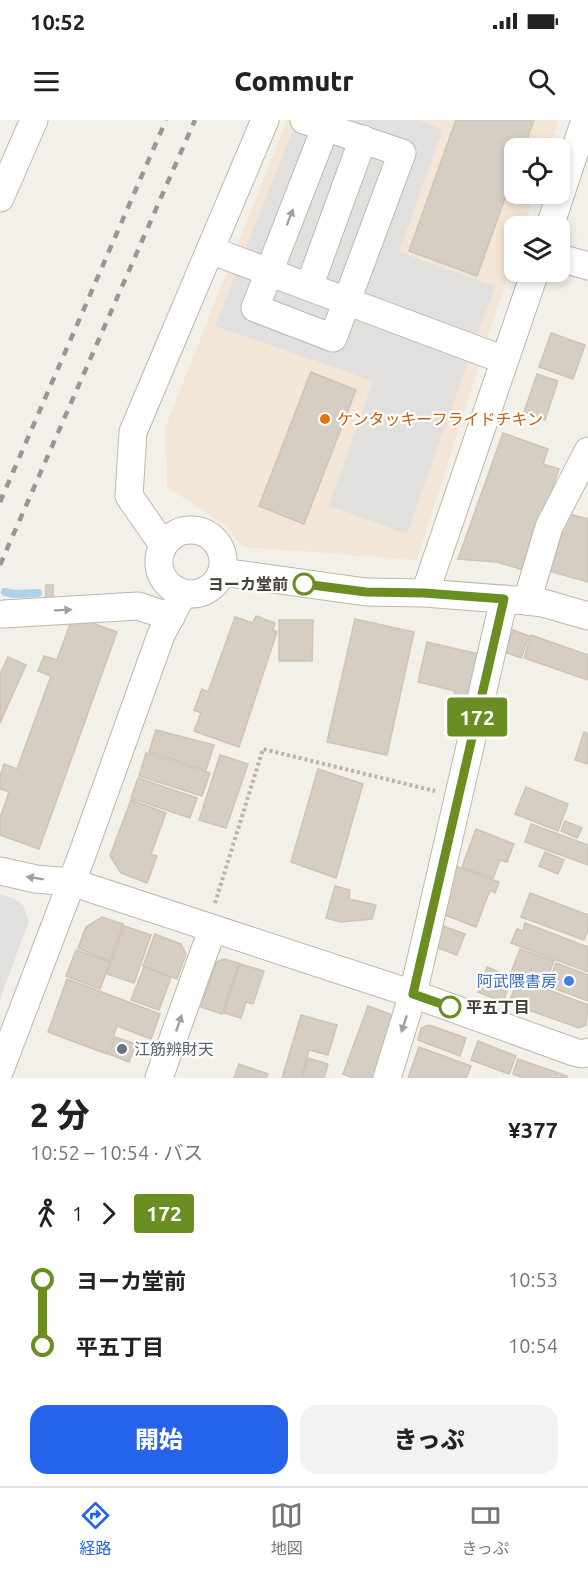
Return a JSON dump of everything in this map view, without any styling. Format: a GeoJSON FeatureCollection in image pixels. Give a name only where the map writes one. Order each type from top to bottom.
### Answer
{"type":"FeatureCollection","features":[{"type":"Feature","properties":{"kind":"street"},"geometry":{"type":"LineString","coordinates":[[0,198],[34,120]]}},
{"type":"Feature","properties":{"kind":"street"},"geometry":{"type":"LineString","coordinates":[[163,545],[129,496],[133,432],[265,120]]}},
{"type":"Feature","properties":{"kind":"street"},"geometry":{"type":"LineString","coordinates":[[553,216],[585,120]]}},
{"type":"Feature","properties":{"kind":"street"},"geometry":{"type":"LineString","coordinates":[[316,122],[363,139],[402,153],[333,338],[255,309],[269,272],[316,122]]}},
{"type":"Feature","properties":{"kind":"street"},"geometry":{"type":"LineString","coordinates":[[309,287],[363,139]]}},
{"type":"Feature","properties":{"kind":"street"},"geometry":{"type":"LineString","coordinates":[[210,250],[504,360]]}},
{"type":"Feature","properties":{"kind":"street"},"geometry":{"type":"LineString","coordinates":[[570,261],[588,266]]}},
{"type":"Feature","properties":{"kind":"street"},"geometry":{"type":"LineString","coordinates":[[424,593],[531,282]]}},
{"type":"Feature","properties":{"kind":"street"},"geometry":{"type":"LineString","coordinates":[[387,1078],[413,994],[459,797],[516,600],[549,527],[588,451]]}},
{"type":"Feature","properties":{"kind":"street"},"geometry":{"type":"LineString","coordinates":[[181,531],[201,531],[209,536],[221,552],[222,572],[217,581],[199,593],[183,593],[168,586],[158,566],[163,545],[181,531]]}},
{"type":"Feature","properties":{"kind":"street"},"geometry":{"type":"LineString","coordinates":[[222,572],[366,592],[424,593],[543,603],[588,616]]}},
{"type":"Feature","properties":{"kind":"street"},"geometry":{"type":"LineString","coordinates":[[0,1070],[161,635],[183,593]]}},
{"type":"Feature","properties":{"kind":"street"},"geometry":{"type":"LineString","coordinates":[[4,614],[138,606],[171,617]]}},
{"type":"Feature","properties":{"kind":"street"},"geometry":{"type":"LineString","coordinates":[[0,871],[36,879],[71,882],[413,994],[574,1052],[582,1054],[588,1052]]}},
{"type":"Feature","properties":{"kind":"street"},"geometry":{"type":"LineString","coordinates":[[159,1078],[212,930]]}},
{"type":"Feature","properties":{"kind":"path"},"geometry":{"type":"LineString","coordinates":[[212,930],[212,914],[263,749],[459,797]]}},
{"type":"Feature","properties":{"kind":"shaded area"},"geometry":{"type":"Polygon","coordinates":[[[287,120],[558,120],[552,138],[504,138],[504,204],[531,204],[527,216],[504,216],[505,282],[417,560],[243,547],[227,527],[167,487],[165,428],[287,120]]]}},
{"type":"Feature","properties":{"kind":"shaded area"},"geometry":{"type":"Polygon","coordinates":[[[297,120],[418,120],[443,129],[399,252],[495,286],[407,534],[329,506],[373,381],[215,326],[297,120]]]}},
{"type":"Feature","properties":{"kind":"shaded area"},"geometry":{"type":"Polygon","coordinates":[[[0,894],[13,898],[23,905],[29,921],[0,999],[0,894]]]}},
{"type":"Feature","properties":{"kind":"building"},"geometry":{"type":"Polygon","coordinates":[[[456,120],[534,120],[528,138],[504,138],[504,201],[477,276],[409,251],[456,120]]]}},
{"type":"Feature","properties":{"kind":"building"},"geometry":{"type":"Polygon","coordinates":[[[551,333],[585,345],[573,379],[539,367],[551,333]]]}},
{"type":"Feature","properties":{"kind":"building"},"geometry":{"type":"Polygon","coordinates":[[[311,372],[356,390],[304,524],[259,506],[311,372]]]}},
{"type":"Feature","properties":{"kind":"building"},"geometry":{"type":"Polygon","coordinates":[[[537,374],[558,381],[545,420],[524,412],[537,374]]]}},
{"type":"Feature","properties":{"kind":"building"},"geometry":{"type":"Polygon","coordinates":[[[503,433],[548,449],[543,464],[559,469],[524,570],[497,562],[458,559],[503,433]]]}},
{"type":"Feature","properties":{"kind":"building"},"geometry":{"type":"Polygon","coordinates":[[[565,513],[588,519],[588,582],[549,571],[565,513]]]}},
{"type":"Feature","properties":{"kind":"building"},"geometry":{"type":"Polygon","coordinates":[[[46,585],[53,585],[53,605],[45,605],[46,585]]]}},
{"type":"Feature","properties":{"kind":"building"},"geometry":{"type":"Polygon","coordinates":[[[73,616],[117,632],[39,849],[0,835],[0,818],[9,792],[0,789],[0,776],[4,764],[17,769],[51,676],[38,671],[44,656],[57,660],[73,616]]]}},
{"type":"Feature","properties":{"kind":"building"},"geometry":{"type":"Polygon","coordinates":[[[256,616],[275,623],[273,630],[277,632],[239,747],[194,731],[201,713],[194,710],[202,689],[208,692],[235,617],[253,623],[256,616]]]}},
{"type":"Feature","properties":{"kind":"building"},"geometry":{"type":"Polygon","coordinates":[[[355,619],[414,632],[387,755],[327,742],[355,619]]]}},
{"type":"Feature","properties":{"kind":"building"},"geometry":{"type":"Polygon","coordinates":[[[279,620],[313,620],[312,661],[279,661],[279,620]]]}},
{"type":"Feature","properties":{"kind":"building"},"geometry":{"type":"Polygon","coordinates":[[[513,630],[529,636],[521,658],[505,652],[513,630]]]}},
{"type":"Feature","properties":{"kind":"building"},"geometry":{"type":"Polygon","coordinates":[[[531,635],[588,655],[588,680],[524,658],[531,635]]]}},
{"type":"Feature","properties":{"kind":"building"},"geometry":{"type":"Polygon","coordinates":[[[427,642],[479,654],[467,706],[452,703],[455,691],[418,682],[427,642]]]}},
{"type":"Feature","properties":{"kind":"building"},"geometry":{"type":"Polygon","coordinates":[[[8,657],[26,665],[0,723],[0,674],[8,657]]]}},
{"type":"Feature","properties":{"kind":"building"},"geometry":{"type":"Polygon","coordinates":[[[156,730],[214,745],[206,770],[149,752],[156,730]]]}},
{"type":"Feature","properties":{"kind":"building"},"geometry":{"type":"Polygon","coordinates":[[[584,732],[588,734],[588,764],[575,760],[584,732]]]}},
{"type":"Feature","properties":{"kind":"building"},"geometry":{"type":"Polygon","coordinates":[[[146,753],[210,773],[202,796],[139,776],[146,753]]]}},
{"type":"Feature","properties":{"kind":"building"},"geometry":{"type":"Polygon","coordinates":[[[220,755],[248,764],[226,828],[199,820],[220,755]]]}},
{"type":"Feature","properties":{"kind":"building"},"geometry":{"type":"Polygon","coordinates":[[[318,769],[363,784],[336,878],[291,862],[318,769]]]}},
{"type":"Feature","properties":{"kind":"building"},"geometry":{"type":"Polygon","coordinates":[[[138,778],[197,798],[190,818],[131,798],[138,778]]]}},
{"type":"Feature","properties":{"kind":"building"},"geometry":{"type":"Polygon","coordinates":[[[526,787],[568,804],[558,831],[515,814],[526,787]]]}},
{"type":"Feature","properties":{"kind":"building"},"geometry":{"type":"Polygon","coordinates":[[[131,800],[166,813],[151,854],[157,856],[147,883],[121,873],[110,856],[131,800]]]}},
{"type":"Feature","properties":{"kind":"building"},"geometry":{"type":"Polygon","coordinates":[[[565,821],[582,828],[577,838],[561,831],[565,821]]]}},
{"type":"Feature","properties":{"kind":"building"},"geometry":{"type":"Polygon","coordinates":[[[531,824],[588,845],[588,865],[525,842],[531,824]]]}},
{"type":"Feature","properties":{"kind":"building"},"geometry":{"type":"Polygon","coordinates":[[[476,829],[514,844],[507,862],[500,860],[493,878],[462,867],[476,829]]]}},
{"type":"Feature","properties":{"kind":"building"},"geometry":{"type":"Polygon","coordinates":[[[545,852],[564,860],[558,874],[539,866],[545,852]]]}},
{"type":"Feature","properties":{"kind":"building"},"geometry":{"type":"Polygon","coordinates":[[[455,866],[499,882],[495,893],[490,890],[476,927],[445,915],[455,866]]]}},
{"type":"Feature","properties":{"kind":"building"},"geometry":{"type":"Polygon","coordinates":[[[335,886],[350,890],[349,899],[376,905],[372,919],[341,922],[326,918],[335,886]]]}},
{"type":"Feature","properties":{"kind":"building"},"geometry":{"type":"Polygon","coordinates":[[[530,893],[588,915],[588,930],[584,940],[521,917],[530,893]]]}},
{"type":"Feature","properties":{"kind":"building"},"geometry":{"type":"Polygon","coordinates":[[[102,917],[123,924],[110,961],[78,948],[86,927],[102,917]]]}},
{"type":"Feature","properties":{"kind":"building"},"geometry":{"type":"Polygon","coordinates":[[[525,923],[588,947],[588,972],[511,943],[517,929],[523,931],[525,923]]]}},
{"type":"Feature","properties":{"kind":"building"},"geometry":{"type":"Polygon","coordinates":[[[124,926],[151,935],[134,983],[107,974],[124,926]]]}},
{"type":"Feature","properties":{"kind":"building"},"geometry":{"type":"Polygon","coordinates":[[[443,926],[465,934],[457,955],[435,947],[443,926]]]}},
{"type":"Feature","properties":{"kind":"building"},"geometry":{"type":"Polygon","coordinates":[[[155,934],[181,944],[186,954],[177,979],[143,966],[155,934]]]}},
{"type":"Feature","properties":{"kind":"building"},"geometry":{"type":"Polygon","coordinates":[[[520,949],[554,961],[544,986],[511,973],[520,949]]]}},
{"type":"Feature","properties":{"kind":"building"},"geometry":{"type":"Polygon","coordinates":[[[76,950],[110,962],[100,989],[66,976],[76,950]]]}},
{"type":"Feature","properties":{"kind":"building"},"geometry":{"type":"Polygon","coordinates":[[[224,959],[239,963],[222,1014],[201,1007],[216,962],[224,959]]]}},
{"type":"Feature","properties":{"kind":"building","name":"阿武隈書房"},"geometry":{"type":"Polygon","coordinates":[[[556,963],[588,975],[588,1001],[548,986],[556,963]]]}},
{"type":"Feature","properties":{"kind":"building"},"geometry":{"type":"Polygon","coordinates":[[[240,964],[264,971],[253,1004],[246,1002],[241,1018],[224,1013],[240,964]]]}},
{"type":"Feature","properties":{"kind":"building"},"geometry":{"type":"Polygon","coordinates":[[[144,967],[171,977],[159,1010],[131,1000],[144,967]]]}},
{"type":"Feature","properties":{"kind":"building"},"geometry":{"type":"Polygon","coordinates":[[[487,967],[512,977],[503,1002],[478,992],[487,967]]]}},
{"type":"Feature","properties":{"kind":"building"},"geometry":{"type":"Polygon","coordinates":[[[518,978],[588,1005],[586,1025],[579,1028],[509,1003],[518,978]]]}},
{"type":"Feature","properties":{"kind":"building"},"geometry":{"type":"Polygon","coordinates":[[[67,979],[160,1014],[151,1039],[117,1026],[107,1054],[48,1032],[67,979]]]}},
{"type":"Feature","properties":{"kind":"building"},"geometry":{"type":"Polygon","coordinates":[[[368,1006],[390,1014],[393,1021],[374,1078],[353,1078],[343,1074],[368,1006]]]}},
{"type":"Feature","properties":{"kind":"building"},"geometry":{"type":"Polygon","coordinates":[[[301,1015],[337,1025],[328,1055],[309,1050],[301,1078],[282,1078],[301,1015]]]}},
{"type":"Feature","properties":{"kind":"building"},"geometry":{"type":"Polygon","coordinates":[[[429,1025],[466,1038],[460,1056],[418,1040],[421,1028],[429,1025]]]}},
{"type":"Feature","properties":{"kind":"building","name":"江筋辨財天"},"geometry":{"type":"Polygon","coordinates":[[[115,1037],[136,1044],[129,1062],[109,1054],[115,1037]]]}},
{"type":"Feature","properties":{"kind":"building"},"geometry":{"type":"Polygon","coordinates":[[[478,1041],[516,1056],[509,1074],[471,1060],[478,1041]]]}},
{"type":"Feature","properties":{"kind":"building"},"geometry":{"type":"Polygon","coordinates":[[[419,1047],[471,1066],[466,1078],[408,1078],[419,1047]]]}},
{"type":"Feature","properties":{"kind":"building"},"geometry":{"type":"Polygon","coordinates":[[[308,1058],[328,1064],[324,1078],[302,1078],[308,1058]]]}},
{"type":"Feature","properties":{"kind":"building"},"geometry":{"type":"Polygon","coordinates":[[[518,1059],[567,1076],[567,1078],[523,1078],[513,1074],[518,1059]]]}},
{"type":"Feature","properties":{"kind":"building"},"geometry":{"type":"Polygon","coordinates":[[[239,1064],[268,1074],[266,1078],[234,1078],[239,1064]]]}},
{"type":"Feature","properties":{"kind":"waterway"},"geometry":{"type":"LineString","coordinates":[[5,592],[38,593]]}},
{"type":"Feature","properties":{"kind":"railway"},"geometry":{"type":"LineString","coordinates":[[0,502],[166,120]]}},
{"type":"Feature","properties":{"kind":"railway"},"geometry":{"type":"LineString","coordinates":[[0,565],[195,120]]}},
{"type":"Feature","properties":{"kind":"bus line","name":"172"},"geometry":{"type":"LineString","coordinates":[[304,584],[366,592],[424,593],[504,599],[413,994],[450,1007]]}},
{"type":"Feature","properties":{"kind":"place","name":"ケンタッキーフライドチキン"},"geometry":{"type":"Point","coordinates":[325,419]}},
{"type":"Feature","properties":{"kind":"place","name":"ヨーカ堂前"},"geometry":{"type":"Point","coordinates":[304,584]}},
{"type":"Feature","properties":{"kind":"place","name":"阿武隈書房"},"geometry":{"type":"Point","coordinates":[569,981]}},
{"type":"Feature","properties":{"kind":"place","name":"平五丁目"},"geometry":{"type":"Point","coordinates":[450,1007]}},
{"type":"Feature","properties":{"kind":"place","name":"江筋辨財天"},"geometry":{"type":"Point","coordinates":[122,1049]}}]}
